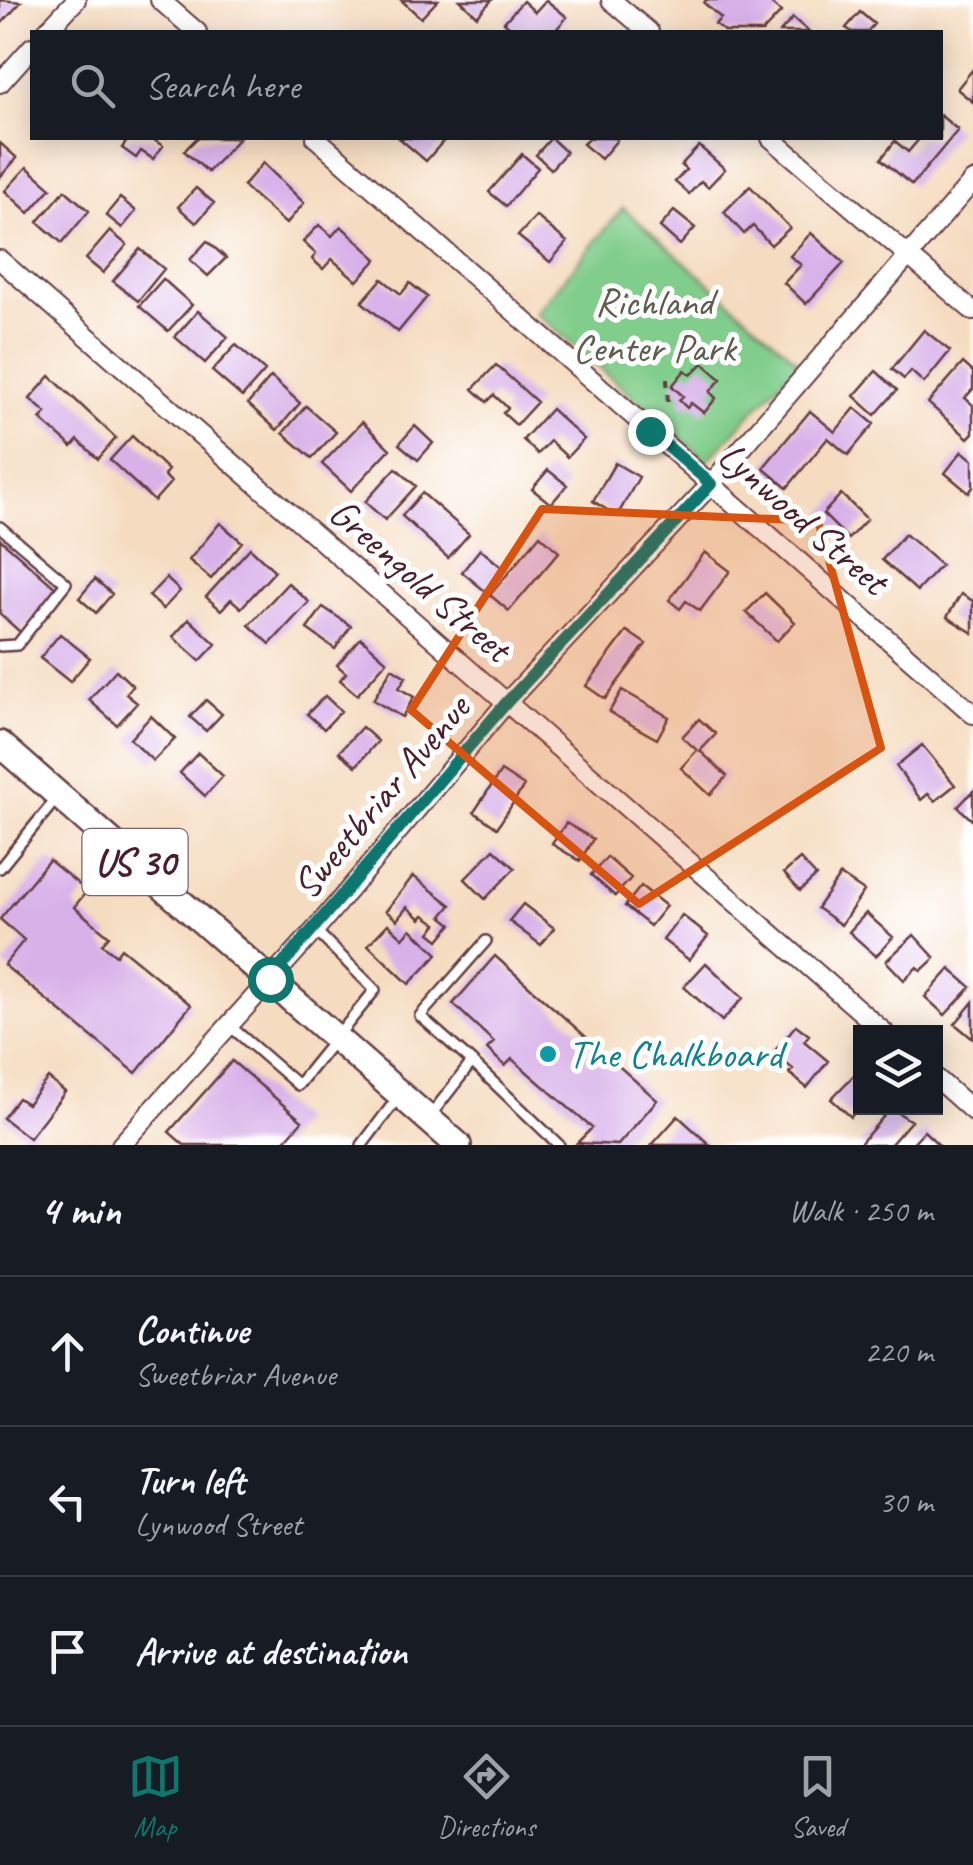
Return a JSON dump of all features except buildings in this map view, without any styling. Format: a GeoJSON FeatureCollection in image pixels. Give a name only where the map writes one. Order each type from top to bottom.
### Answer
{"type":"FeatureCollection","features":[{"type":"Feature","properties":{"kind":"main road","name":"US 30"},"geometry":{"type":"LineString","coordinates":[[1,747],[458,1145]]}},
{"type":"Feature","properties":{"kind":"street"},"geometry":{"type":"LineString","coordinates":[[48,30],[76,0]]}},
{"type":"Feature","properties":{"kind":"street"},"geometry":{"type":"LineString","coordinates":[[160,0],[195,30]]}},
{"type":"Feature","properties":{"kind":"street"},"geometry":{"type":"LineString","coordinates":[[610,0],[646,30]]}},
{"type":"Feature","properties":{"kind":"street"},"geometry":{"type":"LineString","coordinates":[[0,83],[30,49]]}},
{"type":"Feature","properties":{"kind":"street","name":"Lynwood Street"},"geometry":{"type":"LineString","coordinates":[[318,140],[973,714]]}},
{"type":"Feature","properties":{"kind":"street"},"geometry":{"type":"LineString","coordinates":[[774,140],[973,312]]}},
{"type":"Feature","properties":{"kind":"street","name":"Sweetbriar Avenue"},"geometry":{"type":"LineString","coordinates":[[125,1144],[315,930],[507,702],[711,484],[973,181]]}},
{"type":"Feature","properties":{"kind":"street","name":"Greengold Street"},"geometry":{"type":"LineString","coordinates":[[0,260],[876,1025]]}},
{"type":"Feature","properties":{"kind":"street"},"geometry":{"type":"LineString","coordinates":[[943,1084],[973,1110]]}},
{"type":"Feature","properties":{"kind":"lane"},"geometry":{"type":"LineString","coordinates":[[0,526],[66,584],[17,645],[0,646]]}},
{"type":"Feature","properties":{"kind":"lane"},"geometry":{"type":"LineString","coordinates":[[0,868],[59,796]]}},
{"type":"Feature","properties":{"kind":"lane"},"geometry":{"type":"LineString","coordinates":[[229,1025],[298,1085],[375,990],[315,930]]}},
{"type":"Feature","properties":{"kind":"lane"},"geometry":{"type":"LineString","coordinates":[[486,941],[420,1016],[559,1145]]}},
{"type":"Feature","properties":{"kind":"lane"},"geometry":{"type":"LineString","coordinates":[[428,1118],[472,1062]]}},
{"type":"Feature","properties":{"kind":"lane"},"geometry":{"type":"LineString","coordinates":[[362,1145],[400,1094]]}},
{"type":"Feature","properties":{"kind":"path"},"geometry":{"type":"LineString","coordinates":[[667,378],[668,410]]}},
{"type":"Feature","properties":{"kind":"highlighted area"},"geometry":{"type":"Polygon","coordinates":[[[542,509],[818,521],[881,748],[639,904],[411,710],[542,509]]]}},
{"type":"Feature","properties":{"kind":"green space","name":"Richland Center Park"},"geometry":{"type":"Polygon","coordinates":[[[623,208],[799,362],[707,461],[536,313],[623,208]]]}},
{"type":"Feature","properties":{"kind":"place","name":"The Chalkboard"},"geometry":{"type":"Point","coordinates":[548,1054]}},
{"type":"Feature","properties":{"kind":"route"},"geometry":{"type":"LineString","coordinates":[[270,979],[507,702],[711,484],[650,431]]}}]}
